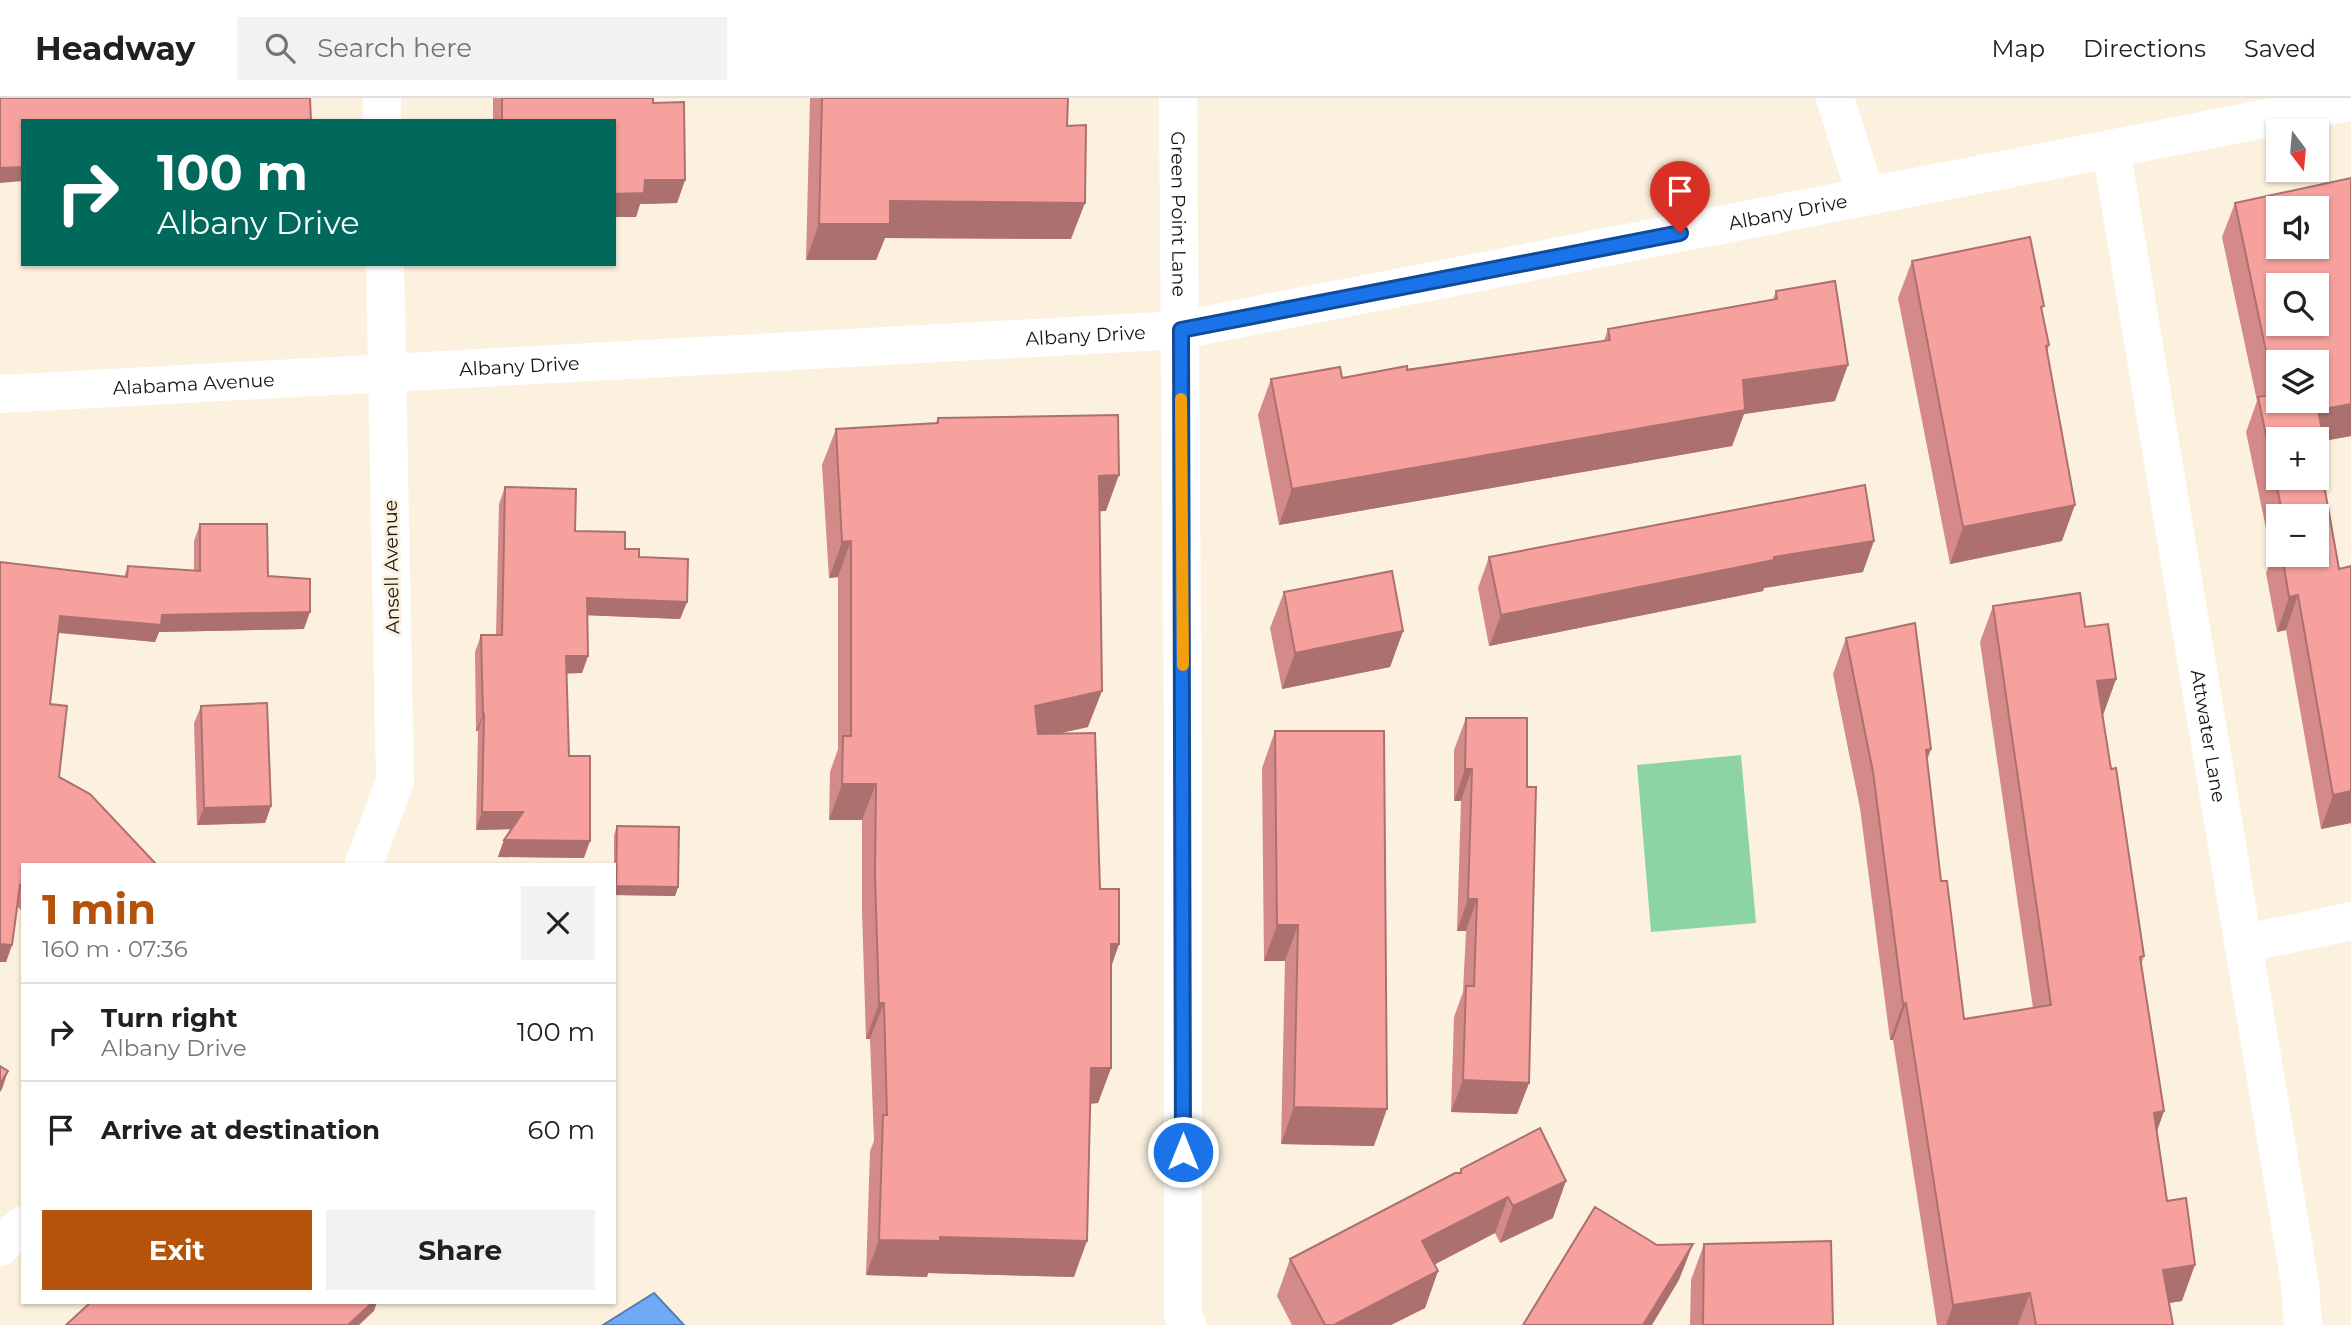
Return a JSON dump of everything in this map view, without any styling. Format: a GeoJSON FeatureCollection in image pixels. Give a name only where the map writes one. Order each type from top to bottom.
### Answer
{"type":"FeatureCollection","features":[{"type":"Feature","properties":{"kind":"street"},"geometry":{"type":"LineString","coordinates":[[382,98],[382,119]]}},
{"type":"Feature","properties":{"kind":"street","name":"Green Point Lane"},"geometry":{"type":"LineString","coordinates":[[1178,98],[1181,330]]}},
{"type":"Feature","properties":{"kind":"street"},"geometry":{"type":"LineString","coordinates":[[1835,98],[1866,196]]}},
{"type":"Feature","properties":{"kind":"street","name":"Albany Drive"},"geometry":{"type":"LineString","coordinates":[[387,373],[1181,330],[2351,102]]}},
{"type":"Feature","properties":{"kind":"street","name":"Attwater Lane"},"geometry":{"type":"LineString","coordinates":[[2111,149],[2300,1284],[2303,1325]]}},
{"type":"Feature","properties":{"kind":"street","name":"Ansell Avenue"},"geometry":{"type":"LineString","coordinates":[[364,863],[395,781],[385,266]]}},
{"type":"Feature","properties":{"kind":"street"},"geometry":{"type":"LineString","coordinates":[[1181,330],[1183,1314],[1187,1325]]}},
{"type":"Feature","properties":{"kind":"street","name":"Alabama Avenue"},"geometry":{"type":"LineString","coordinates":[[0,394],[387,373]]}},
{"type":"Feature","properties":{"kind":"street"},"geometry":{"type":"LineString","coordinates":[[2243,944],[2351,921]]}},
{"type":"Feature","properties":{"kind":"street"},"geometry":{"type":"LineString","coordinates":[[0,1247],[21,1227]]}},
{"type":"Feature","properties":{"kind":"green space"},"geometry":{"type":"Polygon","coordinates":[[[1741,755],[1756,923],[1651,932],[1637,765],[1741,755]]]}},
{"type":"Feature","properties":{"kind":"water"},"geometry":{"type":"Polygon","coordinates":[[[654,1293],[684,1325],[603,1325],[654,1293]]]}},
{"type":"Feature","properties":{"kind":"building"},"geometry":{"type":"Polygon","coordinates":[[[0,98],[310,98],[311,119],[21,119],[21,167],[0,168],[0,98]]]}},
{"type":"Feature","properties":{"kind":"building"},"geometry":{"type":"Polygon","coordinates":[[[502,98],[653,98],[653,103],[684,102],[685,180],[645,180],[644,193],[616,194],[616,119],[502,119],[502,98]]]}},
{"type":"Feature","properties":{"kind":"building"},"geometry":{"type":"Polygon","coordinates":[[[822,98],[1068,98],[1067,126],[1086,125],[1085,203],[890,201],[890,224],[819,224],[822,98]]]}},
{"type":"Feature","properties":{"kind":"building"},"geometry":{"type":"Polygon","coordinates":[[[2351,178],[2351,404],[2329,408],[2329,350],[2266,351],[2235,203],[2266,196],[2266,259],[2329,259],[2329,196],[2267,196],[2351,178]]]}},
{"type":"Feature","properties":{"kind":"building"},"geometry":{"type":"Polygon","coordinates":[[[2030,237],[2044,306],[2041,307],[2049,345],[2046,346],[2075,505],[1963,527],[1912,261],[2030,237]]]}},
{"type":"Feature","properties":{"kind":"building"},"geometry":{"type":"Polygon","coordinates":[[[1835,281],[1848,365],[1743,380],[1745,410],[1292,489],[1271,379],[1340,367],[1342,378],[1407,366],[1407,370],[1610,340],[1608,329],[1777,299],[1776,291],[1835,281]]]}},
{"type":"Feature","properties":{"kind":"building"},"geometry":{"type":"Polygon","coordinates":[[[2266,396],[2266,413],[2319,413],[2321,427],[2266,427],[2266,435],[2258,397],[2266,396]]]}},
{"type":"Feature","properties":{"kind":"building"},"geometry":{"type":"Polygon","coordinates":[[[1118,415],[1119,475],[1099,476],[1102,691],[1035,706],[1038,734],[1095,733],[1100,889],[1119,889],[1119,944],[1111,944],[1111,1068],[1091,1068],[1087,1241],[940,1237],[940,1241],[879,1240],[883,1115],[887,1115],[884,1003],[879,1003],[875,875],[876,784],[842,784],[843,736],[851,736],[851,541],[842,542],[836,429],[938,423],[938,418],[1118,415]]]}},
{"type":"Feature","properties":{"kind":"building"},"geometry":{"type":"Polygon","coordinates":[[[1865,485],[1874,541],[1774,557],[1774,560],[1501,615],[1489,557],[1865,485]]]}},
{"type":"Feature","properties":{"kind":"building"},"geometry":{"type":"Polygon","coordinates":[[[505,487],[576,489],[575,531],[625,532],[625,549],[639,549],[639,557],[688,559],[687,602],[587,598],[588,656],[566,656],[569,756],[590,756],[590,841],[504,840],[523,812],[482,812],[484,714],[481,635],[502,635],[505,487]]]}},
{"type":"Feature","properties":{"kind":"building"},"geometry":{"type":"Polygon","coordinates":[[[2278,490],[2325,490],[2327,504],[2280,504],[2278,490]]]}},
{"type":"Feature","properties":{"kind":"building"},"geometry":{"type":"Polygon","coordinates":[[[2329,513],[2339,569],[2351,566],[2351,791],[2333,795],[2298,595],[2289,597],[2284,567],[2329,567],[2329,513]]]}},
{"type":"Feature","properties":{"kind":"building"},"geometry":{"type":"Polygon","coordinates":[[[200,524],[267,524],[268,576],[310,579],[310,612],[162,615],[161,625],[60,616],[50,704],[67,706],[59,777],[90,794],[155,863],[21,863],[21,886],[12,945],[0,944],[0,562],[127,577],[128,566],[200,571],[200,524]]]}},
{"type":"Feature","properties":{"kind":"building"},"geometry":{"type":"Polygon","coordinates":[[[1392,571],[1403,631],[1295,653],[1284,592],[1392,571]]]}},
{"type":"Feature","properties":{"kind":"building"},"geometry":{"type":"Polygon","coordinates":[[[2080,593],[2085,627],[2108,624],[2116,679],[2097,681],[2111,769],[2116,768],[2144,956],[2140,957],[2164,1111],[2154,1113],[2167,1201],[2186,1198],[2195,1265],[2163,1270],[2173,1325],[2036,1325],[2030,1293],[1953,1305],[1906,1003],[1903,1004],[1873,772],[1846,638],[1915,623],[1931,749],[1926,750],[1941,881],[1947,881],[1964,1019],[2051,1005],[1993,606],[2080,593]]]}},
{"type":"Feature","properties":{"kind":"building"},"geometry":{"type":"Polygon","coordinates":[[[267,703],[271,806],[204,808],[201,706],[267,703]]]}},
{"type":"Feature","properties":{"kind":"building"},"geometry":{"type":"Polygon","coordinates":[[[1466,718],[1527,718],[1527,787],[1536,787],[1529,1083],[1463,1080],[1466,986],[1474,986],[1477,899],[1468,899],[1472,769],[1465,769],[1466,718]]]}},
{"type":"Feature","properties":{"kind":"building"},"geometry":{"type":"Polygon","coordinates":[[[1275,731],[1384,731],[1387,1109],[1294,1107],[1298,925],[1277,925],[1275,731]]]}},
{"type":"Feature","properties":{"kind":"building"},"geometry":{"type":"Polygon","coordinates":[[[617,826],[679,827],[678,887],[616,886],[617,826]]]}},
{"type":"Feature","properties":{"kind":"building"},"geometry":{"type":"Polygon","coordinates":[[[0,1066],[8,1071],[0,1084],[0,1066]]]}},
{"type":"Feature","properties":{"kind":"building"},"geometry":{"type":"Polygon","coordinates":[[[1540,1128],[1566,1181],[1513,1206],[1508,1197],[1422,1241],[1438,1271],[1334,1325],[1325,1325],[1290,1259],[1455,1173],[1461,1173],[1461,1169],[1540,1128]]]}},
{"type":"Feature","properties":{"kind":"building"},"geometry":{"type":"Polygon","coordinates":[[[1595,1207],[1657,1245],[1693,1244],[1643,1325],[1523,1325],[1595,1207]]]}},
{"type":"Feature","properties":{"kind":"building"},"geometry":{"type":"Polygon","coordinates":[[[1831,1241],[1833,1325],[1703,1325],[1704,1244],[1831,1241]]]}},
{"type":"Feature","properties":{"kind":"building"},"geometry":{"type":"Polygon","coordinates":[[[89,1304],[371,1304],[348,1325],[66,1325],[89,1304]]]}},
{"type":"Feature","properties":{"kind":"slow traffic"},"geometry":{"type":"LineString","coordinates":[[1181,399],[1183,665]]}},
{"type":"Feature","properties":{"kind":"route"},"geometry":{"type":"LineString","coordinates":[[1183,1152],[1181,330],[1680,233]]}}]}
